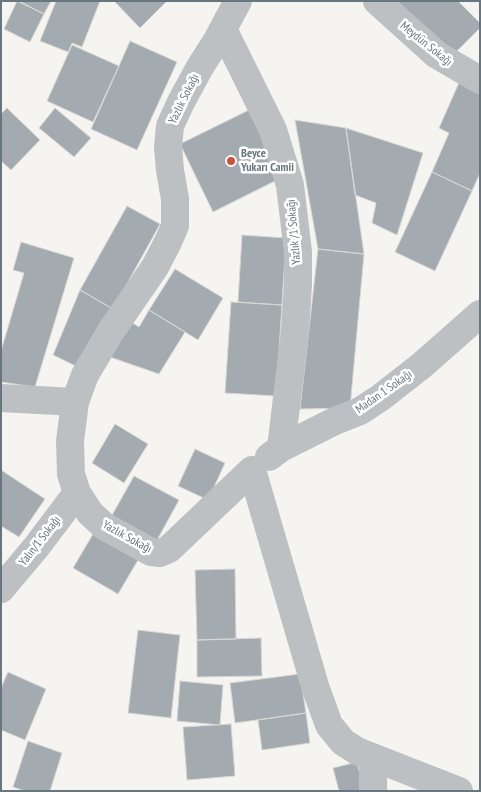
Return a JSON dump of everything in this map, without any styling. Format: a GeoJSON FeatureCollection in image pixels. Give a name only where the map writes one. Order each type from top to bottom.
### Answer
{"type":"FeatureCollection","features":[{"type":"Feature","properties":{"kind":"street","name":"Yazlık Sokağı"},"geometry":{"type":"LineString","coordinates":[[238,1],[181,102],[170,126],[168,147],[175,199],[175,226],[155,267],[111,331],[85,375],[75,402],[70,441],[71,474],[77,493],[90,513],[104,526],[151,552],[160,553],[169,549],[252,470]]}},
{"type":"Feature","properties":{"kind":"street","name":"Meydün Sokağı"},"geometry":{"type":"LineString","coordinates":[[377,1],[437,55],[480,80]]}},
{"type":"Feature","properties":{"kind":"street","name":"Yazlık /1 Sokağı"},"geometry":{"type":"LineString","coordinates":[[223,29],[273,130],[290,185],[298,252],[298,284],[295,331],[281,448]]}},
{"type":"Feature","properties":{"kind":"street","name":"Madan 1 Sokağı"},"geometry":{"type":"LineString","coordinates":[[252,470],[281,448],[335,421],[360,411],[380,398],[422,366],[480,314]]}},
{"type":"Feature","properties":{"kind":"street"},"geometry":{"type":"LineString","coordinates":[[1,398],[75,402]]}},
{"type":"Feature","properties":{"kind":"street"},"geometry":{"type":"LineString","coordinates":[[252,470],[315,686],[329,725],[343,742],[357,751],[459,791]]}},
{"type":"Feature","properties":{"kind":"street","name":"Yalın/1 Sokağı"},"geometry":{"type":"LineString","coordinates":[[1,589],[37,546],[77,493]]}},
{"type":"Feature","properties":{"kind":"street"},"geometry":{"type":"LineString","coordinates":[[373,758],[373,791]]}},
{"type":"Feature","properties":{"kind":"building"},"geometry":{"type":"Polygon","coordinates":[[[17,1],[44,14],[30,42],[4,29],[17,1]]]}},
{"type":"Feature","properties":{"kind":"building"},"geometry":{"type":"Polygon","coordinates":[[[19,1],[51,1],[44,14],[19,1]]]}},
{"type":"Feature","properties":{"kind":"building"},"geometry":{"type":"Polygon","coordinates":[[[56,1],[100,1],[82,47],[72,43],[68,52],[40,41],[56,1]]]}},
{"type":"Feature","properties":{"kind":"building"},"geometry":{"type":"Polygon","coordinates":[[[114,1],[167,1],[140,28],[114,1]]]}},
{"type":"Feature","properties":{"kind":"building"},"geometry":{"type":"Polygon","coordinates":[[[393,1],[458,1],[480,23],[480,28],[450,58],[393,1]]]}},
{"type":"Feature","properties":{"kind":"building"},"geometry":{"type":"Polygon","coordinates":[[[130,41],[177,62],[137,150],[91,129],[130,41]]]}},
{"type":"Feature","properties":{"kind":"building"},"geometry":{"type":"Polygon","coordinates":[[[72,45],[119,66],[93,122],[47,101],[72,45]]]}},
{"type":"Feature","properties":{"kind":"building"},"geometry":{"type":"Polygon","coordinates":[[[461,78],[480,86],[480,173],[472,191],[432,172],[449,133],[439,128],[461,78]]]}},
{"type":"Feature","properties":{"kind":"building"},"geometry":{"type":"Polygon","coordinates":[[[7,108],[40,140],[11,170],[1,161],[1,114],[7,108]]]}},
{"type":"Feature","properties":{"kind":"building"},"geometry":{"type":"Polygon","coordinates":[[[55,108],[91,138],[74,157],[39,128],[55,108]]]}},
{"type":"Feature","properties":{"kind":"building","name":"Beyce Yukarı Camii"},"geometry":{"type":"Polygon","coordinates":[[[249,110],[281,178],[213,212],[180,144],[249,110]]]}},
{"type":"Feature","properties":{"kind":"building"},"geometry":{"type":"Polygon","coordinates":[[[295,120],[346,128],[364,254],[318,249],[295,120]]]}},
{"type":"Feature","properties":{"kind":"building"},"geometry":{"type":"Polygon","coordinates":[[[346,128],[423,153],[397,235],[372,223],[376,203],[355,195],[346,128]]]}},
{"type":"Feature","properties":{"kind":"building"},"geometry":{"type":"Polygon","coordinates":[[[432,172],[472,191],[435,271],[395,252],[432,172]]]}},
{"type":"Feature","properties":{"kind":"building"},"geometry":{"type":"Polygon","coordinates":[[[127,206],[160,224],[113,309],[80,290],[127,206]]]}},
{"type":"Feature","properties":{"kind":"building"},"geometry":{"type":"Polygon","coordinates":[[[242,235],[286,238],[282,305],[238,302],[242,235]]]}},
{"type":"Feature","properties":{"kind":"building"},"geometry":{"type":"Polygon","coordinates":[[[21,242],[74,258],[35,387],[1,382],[1,351],[24,273],[13,270],[21,242]]]}},
{"type":"Feature","properties":{"kind":"building"},"geometry":{"type":"Polygon","coordinates":[[[318,249],[364,254],[350,408],[300,409],[318,249]]]}},
{"type":"Feature","properties":{"kind":"building"},"geometry":{"type":"Polygon","coordinates":[[[175,269],[223,298],[198,340],[149,310],[175,269]]]}},
{"type":"Feature","properties":{"kind":"building"},"geometry":{"type":"Polygon","coordinates":[[[80,290],[113,309],[80,368],[53,355],[80,290]]]}},
{"type":"Feature","properties":{"kind":"building"},"geometry":{"type":"Polygon","coordinates":[[[231,302],[282,305],[276,396],[225,393],[231,302]]]}},
{"type":"Feature","properties":{"kind":"building"},"geometry":{"type":"Polygon","coordinates":[[[149,310],[185,332],[159,374],[110,357],[131,322],[139,327],[149,310]]]}},
{"type":"Feature","properties":{"kind":"building"},"geometry":{"type":"Polygon","coordinates":[[[115,424],[148,444],[124,483],[92,463],[115,424]]]}},
{"type":"Feature","properties":{"kind":"building"},"geometry":{"type":"Polygon","coordinates":[[[195,449],[225,463],[208,500],[178,486],[195,449]]]}},
{"type":"Feature","properties":{"kind":"building"},"geometry":{"type":"Polygon","coordinates":[[[1,470],[45,499],[19,537],[1,526],[1,470]]]}},
{"type":"Feature","properties":{"kind":"building"},"geometry":{"type":"Polygon","coordinates":[[[134,476],[179,500],[156,542],[111,517],[134,476]]]}},
{"type":"Feature","properties":{"kind":"building"},"geometry":{"type":"Polygon","coordinates":[[[96,529],[141,555],[118,594],[73,568],[96,529]]]}},
{"type":"Feature","properties":{"kind":"building"},"geometry":{"type":"Polygon","coordinates":[[[235,569],[236,639],[197,640],[195,570],[235,569]]]}},
{"type":"Feature","properties":{"kind":"building"},"geometry":{"type":"Polygon","coordinates":[[[138,630],[180,635],[171,718],[128,713],[138,630]]]}},
{"type":"Feature","properties":{"kind":"building"},"geometry":{"type":"Polygon","coordinates":[[[261,638],[262,676],[197,677],[197,640],[261,638]]]}},
{"type":"Feature","properties":{"kind":"building"},"geometry":{"type":"Polygon","coordinates":[[[8,672],[46,689],[25,740],[1,730],[1,688],[8,672]]]}},
{"type":"Feature","properties":{"kind":"building"},"geometry":{"type":"Polygon","coordinates":[[[300,674],[306,713],[235,723],[230,683],[300,674]]]}},
{"type":"Feature","properties":{"kind":"building"},"geometry":{"type":"Polygon","coordinates":[[[180,681],[223,685],[220,725],[177,721],[180,681]]]}},
{"type":"Feature","properties":{"kind":"building"},"geometry":{"type":"Polygon","coordinates":[[[306,713],[310,743],[262,750],[258,720],[306,713]]]}},
{"type":"Feature","properties":{"kind":"building"},"geometry":{"type":"Polygon","coordinates":[[[231,724],[235,776],[187,780],[183,727],[231,724]]]}},
{"type":"Feature","properties":{"kind":"building"},"geometry":{"type":"Polygon","coordinates":[[[28,741],[62,753],[50,791],[25,791],[13,787],[28,741]]]}},
{"type":"Feature","properties":{"kind":"building"},"geometry":{"type":"Polygon","coordinates":[[[357,762],[364,791],[339,791],[333,768],[357,762]]]}},
{"type":"Feature","properties":{"kind":"place","name":"Beyce Yukarı Camii"},"geometry":{"type":"Point","coordinates":[231,161]}}]}
